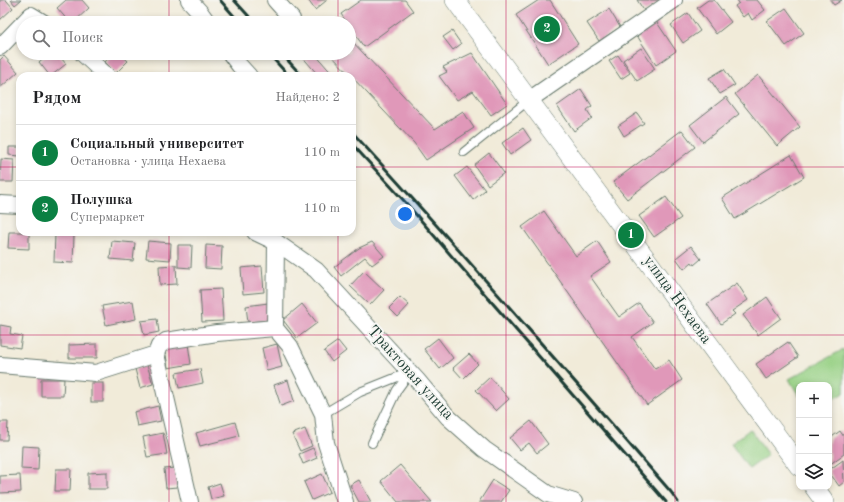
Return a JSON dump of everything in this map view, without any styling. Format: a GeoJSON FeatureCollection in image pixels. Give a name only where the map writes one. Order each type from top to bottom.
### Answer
{"type":"FeatureCollection","features":[{"type":"Feature","properties":{"kind":"street"},"geometry":{"type":"LineString","coordinates":[[189,0],[203,16]]}},
{"type":"Feature","properties":{"kind":"street"},"geometry":{"type":"LineString","coordinates":[[275,0],[289,16]]}},
{"type":"Feature","properties":{"kind":"street","name":"улица Нехаева"},"geometry":{"type":"LineString","coordinates":[[455,0],[796,462]]}},
{"type":"Feature","properties":{"kind":"street"},"geometry":{"type":"LineString","coordinates":[[529,100],[674,0]]}},
{"type":"Feature","properties":{"kind":"street"},"geometry":{"type":"LineString","coordinates":[[0,47],[16,35]]}},
{"type":"Feature","properties":{"kind":"street"},"geometry":{"type":"LineString","coordinates":[[90,60],[103,72]]}},
{"type":"Feature","properties":{"kind":"street"},"geometry":{"type":"LineString","coordinates":[[235,60],[245,72]]}},
{"type":"Feature","properties":{"kind":"street"},"geometry":{"type":"LineString","coordinates":[[0,204],[16,205]]}},
{"type":"Feature","properties":{"kind":"street","name":"Трактовая улица"},"geometry":{"type":"LineString","coordinates":[[263,236],[276,242],[316,270],[410,372],[448,417],[484,449],[548,494],[568,501]]}},
{"type":"Feature","properties":{"kind":"street"},"geometry":{"type":"LineString","coordinates":[[276,242],[275,328],[290,346],[323,414],[326,443],[345,502]]}},
{"type":"Feature","properties":{"kind":"street"},"geometry":{"type":"LineString","coordinates":[[190,502],[156,354],[160,346],[166,341],[217,333],[275,328]]}},
{"type":"Feature","properties":{"kind":"street"},"geometry":{"type":"LineString","coordinates":[[0,365],[96,373],[156,354]]}},
{"type":"Feature","properties":{"kind":"street"},"geometry":{"type":"LineString","coordinates":[[816,490],[825,502]]}},
{"type":"Feature","properties":{"kind":"lane"},"geometry":{"type":"LineString","coordinates":[[464,152],[529,100]]}},
{"type":"Feature","properties":{"kind":"lane"},"geometry":{"type":"LineString","coordinates":[[323,414],[360,392],[410,372]]}},
{"type":"Feature","properties":{"kind":"lane"},"geometry":{"type":"LineString","coordinates":[[372,443],[397,390],[410,372]]}},
{"type":"Feature","properties":{"kind":"green space"},"geometry":{"type":"Polygon","coordinates":[[[844,349],[844,393],[832,399],[832,382],[796,382],[796,391],[789,379],[844,349]]]}},
{"type":"Feature","properties":{"kind":"green space"},"geometry":{"type":"Polygon","coordinates":[[[750,429],[768,455],[749,469],[731,444],[750,429]]]}},
{"type":"Feature","properties":{"kind":"building"},"geometry":{"type":"Polygon","coordinates":[[[0,0],[6,0],[13,8],[0,20],[0,0]]]}},
{"type":"Feature","properties":{"kind":"building"},"geometry":{"type":"Polygon","coordinates":[[[11,0],[21,0],[15,5],[11,0]]]}},
{"type":"Feature","properties":{"kind":"building"},"geometry":{"type":"Polygon","coordinates":[[[66,0],[82,0],[89,8],[80,16],[64,16],[57,8],[66,0]]]}},
{"type":"Feature","properties":{"kind":"building"},"geometry":{"type":"Polygon","coordinates":[[[308,0],[327,0],[315,10],[308,0]]]}},
{"type":"Feature","properties":{"kind":"building"},"geometry":{"type":"Polygon","coordinates":[[[361,0],[405,0],[413,11],[364,47],[356,36],[356,16],[342,16],[341,14],[361,0]]]}},
{"type":"Feature","properties":{"kind":"building"},"geometry":{"type":"Polygon","coordinates":[[[539,0],[550,0],[578,44],[548,64],[516,15],[539,0]]]}},
{"type":"Feature","properties":{"kind":"building"},"geometry":{"type":"Polygon","coordinates":[[[637,0],[661,0],[645,12],[637,0]]]}},
{"type":"Feature","properties":{"kind":"building"},"geometry":{"type":"Polygon","coordinates":[[[708,0],[714,0],[731,22],[716,34],[697,8],[708,0]]]}},
{"type":"Feature","properties":{"kind":"building"},"geometry":{"type":"Polygon","coordinates":[[[737,0],[757,0],[765,10],[752,20],[748,13],[743,17],[735,6],[739,3],[737,0]]]}},
{"type":"Feature","properties":{"kind":"building"},"geometry":{"type":"Polygon","coordinates":[[[830,0],[842,0],[834,5],[830,0]]]}},
{"type":"Feature","properties":{"kind":"building"},"geometry":{"type":"Polygon","coordinates":[[[786,8],[804,33],[786,46],[767,21],[786,8]]]}},
{"type":"Feature","properties":{"kind":"building"},"geometry":{"type":"Polygon","coordinates":[[[609,9],[620,27],[599,41],[587,23],[609,9]]]}},
{"type":"Feature","properties":{"kind":"building"},"geometry":{"type":"Polygon","coordinates":[[[688,13],[700,31],[683,43],[671,25],[688,13]]]}},
{"type":"Feature","properties":{"kind":"building"},"geometry":{"type":"Polygon","coordinates":[[[654,18],[676,51],[656,65],[634,31],[654,18]]]}},
{"type":"Feature","properties":{"kind":"building"},"geometry":{"type":"Polygon","coordinates":[[[452,31],[461,44],[453,50],[443,37],[452,31]]]}},
{"type":"Feature","properties":{"kind":"building"},"geometry":{"type":"Polygon","coordinates":[[[356,45],[435,129],[463,111],[474,128],[426,160],[414,143],[356,81],[356,72],[347,72],[336,60],[356,60],[356,45]]]}},
{"type":"Feature","properties":{"kind":"building"},"geometry":{"type":"Polygon","coordinates":[[[641,48],[655,69],[637,81],[623,60],[641,48]]]}},
{"type":"Feature","properties":{"kind":"building"},"geometry":{"type":"Polygon","coordinates":[[[472,53],[507,104],[491,115],[473,91],[457,100],[439,76],[447,72],[443,67],[472,53]]]}},
{"type":"Feature","properties":{"kind":"building"},"geometry":{"type":"Polygon","coordinates":[[[618,55],[630,73],[621,79],[609,61],[618,55]]]}},
{"type":"Feature","properties":{"kind":"building"},"geometry":{"type":"Polygon","coordinates":[[[4,56],[18,72],[16,72],[16,74],[0,88],[0,60],[4,56]]]}},
{"type":"Feature","properties":{"kind":"building"},"geometry":{"type":"Polygon","coordinates":[[[41,60],[63,60],[66,64],[56,72],[47,72],[39,62],[41,60]]]}},
{"type":"Feature","properties":{"kind":"building"},"geometry":{"type":"Polygon","coordinates":[[[107,60],[128,61],[117,72],[115,72],[105,62],[107,60]]]}},
{"type":"Feature","properties":{"kind":"building"},"geometry":{"type":"Polygon","coordinates":[[[305,60],[320,60],[331,72],[316,72],[305,60]]]}},
{"type":"Feature","properties":{"kind":"building"},"geometry":{"type":"Polygon","coordinates":[[[724,69],[735,85],[720,94],[709,78],[724,69]]]}},
{"type":"Feature","properties":{"kind":"building"},"geometry":{"type":"Polygon","coordinates":[[[758,75],[800,127],[777,146],[735,94],[758,75]]]}},
{"type":"Feature","properties":{"kind":"building"},"geometry":{"type":"Polygon","coordinates":[[[581,89],[592,106],[587,110],[592,118],[574,131],[557,106],[581,89]]]}},
{"type":"Feature","properties":{"kind":"building"},"geometry":{"type":"Polygon","coordinates":[[[726,97],[739,114],[703,142],[690,125],[726,97]]]}},
{"type":"Feature","properties":{"kind":"building"},"geometry":{"type":"Polygon","coordinates":[[[637,113],[644,123],[624,136],[618,126],[637,113]]]}},
{"type":"Feature","properties":{"kind":"building"},"geometry":{"type":"Polygon","coordinates":[[[523,128],[531,140],[510,155],[502,143],[523,128]]]}},
{"type":"Feature","properties":{"kind":"building"},"geometry":{"type":"Polygon","coordinates":[[[682,130],[695,147],[627,199],[613,182],[682,130]]]}},
{"type":"Feature","properties":{"kind":"building"},"geometry":{"type":"Polygon","coordinates":[[[9,147],[16,147],[16,156],[9,155],[9,147]]]}},
{"type":"Feature","properties":{"kind":"building"},"geometry":{"type":"Polygon","coordinates":[[[489,153],[504,173],[488,185],[474,165],[489,153]]]}},
{"type":"Feature","properties":{"kind":"building"},"geometry":{"type":"Polygon","coordinates":[[[791,155],[804,177],[735,219],[722,198],[791,155]]]}},
{"type":"Feature","properties":{"kind":"building"},"geometry":{"type":"Polygon","coordinates":[[[1,159],[14,160],[13,182],[0,182],[1,159]]]}},
{"type":"Feature","properties":{"kind":"building"},"geometry":{"type":"Polygon","coordinates":[[[467,167],[485,190],[473,200],[455,176],[467,167]]]}},
{"type":"Feature","properties":{"kind":"building"},"geometry":{"type":"Polygon","coordinates":[[[666,197],[681,218],[654,237],[639,216],[666,197]]]}},
{"type":"Feature","properties":{"kind":"building"},"geometry":{"type":"Polygon","coordinates":[[[544,211],[576,256],[597,241],[611,262],[590,276],[619,317],[639,303],[653,322],[632,337],[655,369],[669,360],[682,380],[647,405],[522,227],[544,211]]]}},
{"type":"Feature","properties":{"kind":"building"},"geometry":{"type":"Polygon","coordinates":[[[9,232],[16,232],[16,236],[29,236],[29,249],[8,248],[9,232]]]}},
{"type":"Feature","properties":{"kind":"building"},"geometry":{"type":"Polygon","coordinates":[[[55,236],[74,236],[73,263],[54,262],[55,236]]]}},
{"type":"Feature","properties":{"kind":"building"},"geometry":{"type":"Polygon","coordinates":[[[112,241],[135,243],[133,261],[110,259],[112,241]]]}},
{"type":"Feature","properties":{"kind":"building"},"geometry":{"type":"Polygon","coordinates":[[[148,241],[171,243],[170,260],[146,258],[148,241]]]}},
{"type":"Feature","properties":{"kind":"building"},"geometry":{"type":"Polygon","coordinates":[[[372,242],[384,256],[372,265],[365,257],[341,276],[334,267],[359,248],[372,242]]]}},
{"type":"Feature","properties":{"kind":"building"},"geometry":{"type":"Polygon","coordinates":[[[178,245],[192,245],[191,268],[178,267],[178,245]]]}},
{"type":"Feature","properties":{"kind":"building"},"geometry":{"type":"Polygon","coordinates":[[[206,245],[222,246],[221,269],[205,268],[206,245]]]}},
{"type":"Feature","properties":{"kind":"building"},"geometry":{"type":"Polygon","coordinates":[[[691,246],[701,259],[694,265],[692,262],[684,269],[676,258],[691,246]]]}},
{"type":"Feature","properties":{"kind":"building"},"geometry":{"type":"Polygon","coordinates":[[[176,265],[177,284],[160,285],[159,266],[176,265]]]}},
{"type":"Feature","properties":{"kind":"building"},"geometry":{"type":"Polygon","coordinates":[[[262,266],[264,292],[243,294],[241,268],[262,266]]]}},
{"type":"Feature","properties":{"kind":"building"},"geometry":{"type":"Polygon","coordinates":[[[364,271],[384,290],[370,305],[350,286],[364,271]]]}},
{"type":"Feature","properties":{"kind":"building"},"geometry":{"type":"Polygon","coordinates":[[[737,283],[748,300],[732,311],[735,314],[721,324],[707,304],[737,283]]]}},
{"type":"Feature","properties":{"kind":"building"},"geometry":{"type":"Polygon","coordinates":[[[221,289],[223,321],[202,322],[200,290],[221,289]]]}},
{"type":"Feature","properties":{"kind":"building"},"geometry":{"type":"Polygon","coordinates":[[[400,297],[409,305],[398,317],[389,308],[400,297]]]}},
{"type":"Feature","properties":{"kind":"building"},"geometry":{"type":"Polygon","coordinates":[[[767,297],[781,318],[758,335],[743,315],[767,297]]]}},
{"type":"Feature","properties":{"kind":"building"},"geometry":{"type":"Polygon","coordinates":[[[133,301],[136,319],[106,325],[102,306],[133,301]]]}},
{"type":"Feature","properties":{"kind":"building"},"geometry":{"type":"Polygon","coordinates":[[[268,303],[270,320],[248,322],[246,306],[268,303]]]}},
{"type":"Feature","properties":{"kind":"building"},"geometry":{"type":"Polygon","coordinates":[[[302,304],[317,323],[297,338],[283,320],[302,304]]]}},
{"type":"Feature","properties":{"kind":"building"},"geometry":{"type":"Polygon","coordinates":[[[157,319],[159,332],[144,335],[141,321],[157,319]]]}},
{"type":"Feature","properties":{"kind":"building"},"geometry":{"type":"Polygon","coordinates":[[[0,325],[11,327],[10,334],[22,336],[20,348],[0,345],[0,325]]]}},
{"type":"Feature","properties":{"kind":"building"},"geometry":{"type":"Polygon","coordinates":[[[438,338],[453,358],[440,369],[424,349],[438,338]]]}},
{"type":"Feature","properties":{"kind":"building"},"geometry":{"type":"Polygon","coordinates":[[[338,341],[346,351],[332,362],[324,351],[338,341]]]}},
{"type":"Feature","properties":{"kind":"building"},"geometry":{"type":"Polygon","coordinates":[[[788,342],[798,357],[766,379],[756,364],[788,342]]]}},
{"type":"Feature","properties":{"kind":"building"},"geometry":{"type":"Polygon","coordinates":[[[97,344],[97,358],[69,358],[69,345],[97,344]]]}},
{"type":"Feature","properties":{"kind":"building"},"geometry":{"type":"Polygon","coordinates":[[[188,344],[191,364],[168,368],[165,348],[188,344]]]}},
{"type":"Feature","properties":{"kind":"building"},"geometry":{"type":"Polygon","coordinates":[[[277,344],[282,367],[267,371],[262,348],[277,344]]]}},
{"type":"Feature","properties":{"kind":"building"},"geometry":{"type":"Polygon","coordinates":[[[469,354],[478,364],[463,379],[453,368],[469,354]]]}},
{"type":"Feature","properties":{"kind":"building"},"geometry":{"type":"Polygon","coordinates":[[[147,365],[153,384],[140,388],[135,369],[147,365]]]}},
{"type":"Feature","properties":{"kind":"building"},"geometry":{"type":"Polygon","coordinates":[[[200,369],[203,383],[179,388],[176,373],[200,369]]]}},
{"type":"Feature","properties":{"kind":"building"},"geometry":{"type":"Polygon","coordinates":[[[490,377],[509,399],[496,411],[476,390],[490,377]]]}},
{"type":"Feature","properties":{"kind":"building"},"geometry":{"type":"Polygon","coordinates":[[[41,379],[64,379],[63,396],[41,396],[41,379]]]}},
{"type":"Feature","properties":{"kind":"building"},"geometry":{"type":"Polygon","coordinates":[[[288,380],[294,401],[281,406],[274,385],[288,380]]]}},
{"type":"Feature","properties":{"kind":"building"},"geometry":{"type":"Polygon","coordinates":[[[91,383],[103,383],[103,402],[91,402],[91,383]]]}},
{"type":"Feature","properties":{"kind":"building"},"geometry":{"type":"Polygon","coordinates":[[[158,406],[161,421],[137,426],[134,412],[158,406]]]}},
{"type":"Feature","properties":{"kind":"building"},"geometry":{"type":"Polygon","coordinates":[[[531,421],[548,444],[537,453],[529,443],[520,450],[510,438],[531,421]]]}},
{"type":"Feature","properties":{"kind":"building"},"geometry":{"type":"Polygon","coordinates":[[[0,422],[8,422],[7,440],[0,440],[0,422]]]}},
{"type":"Feature","properties":{"kind":"building"},"geometry":{"type":"Polygon","coordinates":[[[235,422],[239,436],[200,446],[196,433],[235,422]]]}},
{"type":"Feature","properties":{"kind":"building"},"geometry":{"type":"Polygon","coordinates":[[[305,429],[312,446],[300,451],[292,434],[305,429]]]}},
{"type":"Feature","properties":{"kind":"building"},"geometry":{"type":"Polygon","coordinates":[[[840,431],[844,437],[844,454],[832,463],[832,454],[832,437],[840,431]]]}},
{"type":"Feature","properties":{"kind":"building"},"geometry":{"type":"Polygon","coordinates":[[[163,433],[167,454],[147,457],[143,437],[163,433]]]}},
{"type":"Feature","properties":{"kind":"building"},"geometry":{"type":"Polygon","coordinates":[[[22,446],[39,447],[38,470],[21,469],[22,446]]]}},
{"type":"Feature","properties":{"kind":"building"},"geometry":{"type":"Polygon","coordinates":[[[313,448],[317,458],[303,464],[299,454],[313,448]]]}},
{"type":"Feature","properties":{"kind":"building"},"geometry":{"type":"Polygon","coordinates":[[[843,460],[844,482],[839,486],[832,476],[832,468],[843,460]]]}},
{"type":"Feature","properties":{"kind":"building"},"geometry":{"type":"Polygon","coordinates":[[[400,465],[432,502],[398,502],[381,481],[400,465]]]}},
{"type":"Feature","properties":{"kind":"building"},"geometry":{"type":"Polygon","coordinates":[[[175,468],[177,487],[166,488],[164,469],[175,468]]]}},
{"type":"Feature","properties":{"kind":"building"},"geometry":{"type":"Polygon","coordinates":[[[56,469],[71,469],[70,491],[55,491],[56,469]]]}},
{"type":"Feature","properties":{"kind":"building"},"geometry":{"type":"Polygon","coordinates":[[[107,472],[107,489],[88,489],[88,473],[107,472]]]}},
{"type":"Feature","properties":{"kind":"building"},"geometry":{"type":"Polygon","coordinates":[[[322,474],[330,492],[312,500],[304,482],[322,474]]]}},
{"type":"Feature","properties":{"kind":"building"},"geometry":{"type":"Polygon","coordinates":[[[20,475],[21,492],[0,493],[0,476],[20,475]]]}},
{"type":"Feature","properties":{"kind":"building"},"geometry":{"type":"Polygon","coordinates":[[[359,480],[371,502],[359,502],[350,485],[359,480]]]}},
{"type":"Feature","properties":{"kind":"building"},"geometry":{"type":"Polygon","coordinates":[[[493,480],[509,490],[501,502],[479,502],[493,480]]]}},
{"type":"Feature","properties":{"kind":"building"},"geometry":{"type":"Polygon","coordinates":[[[220,483],[224,496],[211,499],[208,487],[220,483]]]}},
{"type":"Feature","properties":{"kind":"railway"},"geometry":{"type":"LineString","coordinates":[[220,0],[234,16]]}},
{"type":"Feature","properties":{"kind":"railway"},"geometry":{"type":"LineString","coordinates":[[234,0],[249,16]]}},
{"type":"Feature","properties":{"kind":"railway"},"geometry":{"type":"LineString","coordinates":[[274,60],[285,72]]}},
{"type":"Feature","properties":{"kind":"railway"},"geometry":{"type":"LineString","coordinates":[[287,60],[298,72]]}},
{"type":"Feature","properties":{"kind":"railway"},"geometry":{"type":"LineString","coordinates":[[356,136],[513,311],[671,492],[678,502]]}},
{"type":"Feature","properties":{"kind":"railway"},"geometry":{"type":"LineString","coordinates":[[356,148],[406,203],[666,502]]}},
{"type":"Feature","properties":{"kind":"place","name":"Полушка"},"geometry":{"type":"Point","coordinates":[547,29]}},
{"type":"Feature","properties":{"kind":"place","name":"Социальный университет"},"geometry":{"type":"Point","coordinates":[631,235]}}]}
